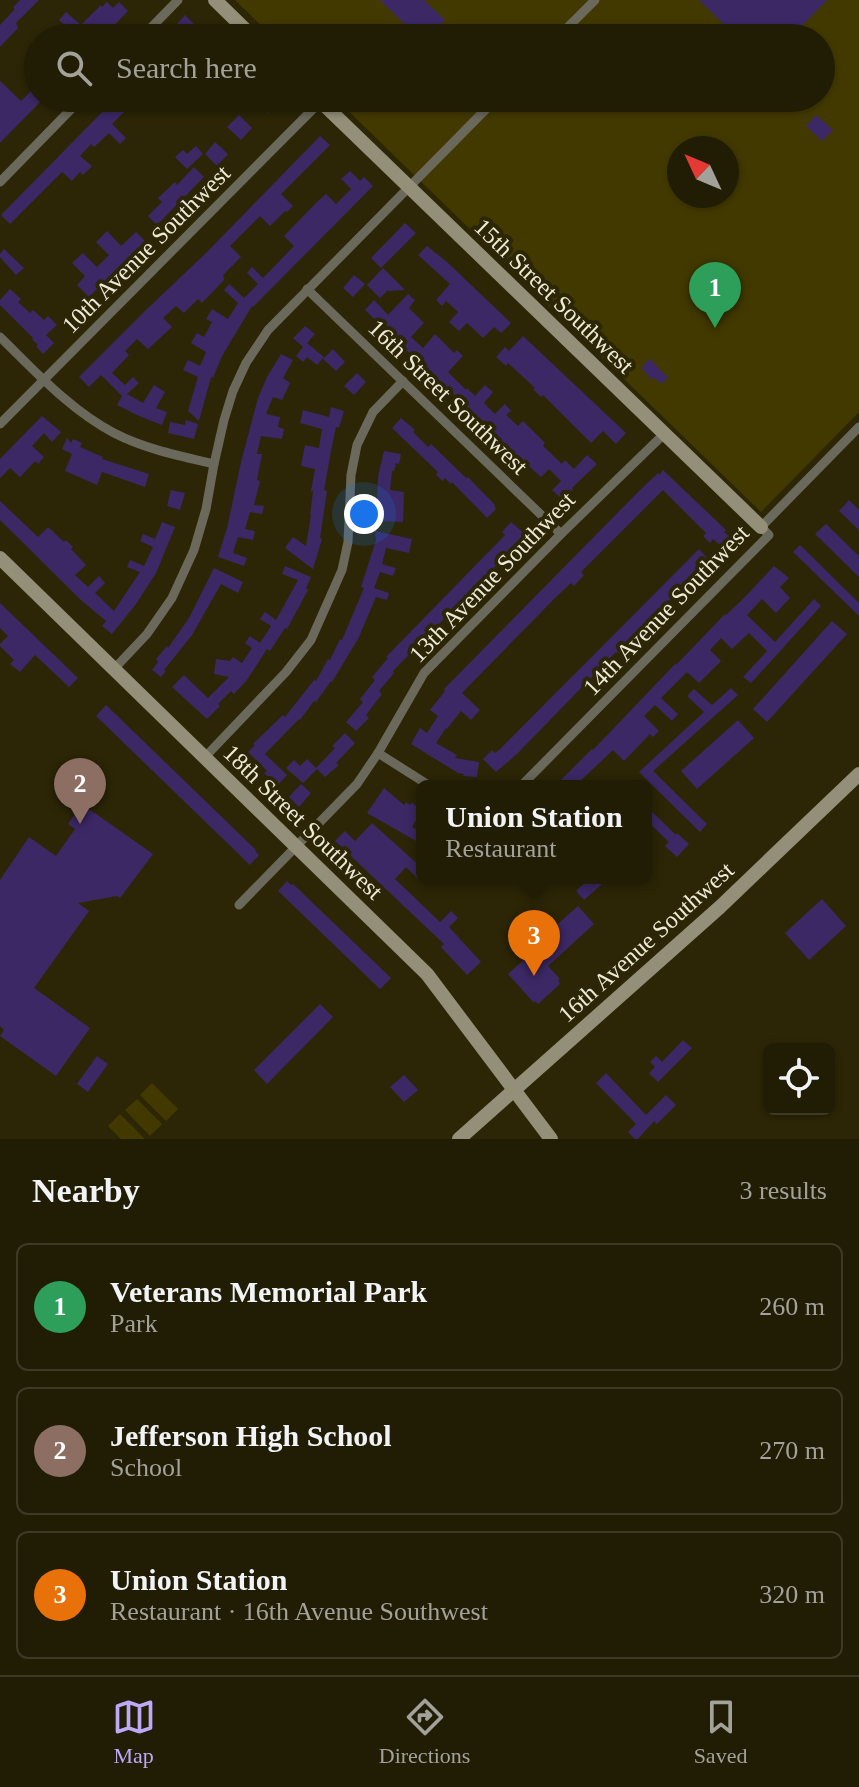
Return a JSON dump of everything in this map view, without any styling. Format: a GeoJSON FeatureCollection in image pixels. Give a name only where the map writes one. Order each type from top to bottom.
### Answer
{"type":"FeatureCollection","features":[{"type":"Feature","properties":{"kind":"street"},"geometry":{"type":"LineString","coordinates":[[155,24],[178,0]]}},
{"type":"Feature","properties":{"kind":"street"},"geometry":{"type":"LineString","coordinates":[[215,0],[240,24]]}},
{"type":"Feature","properties":{"kind":"street"},"geometry":{"type":"LineString","coordinates":[[571,24],[595,0]]}},
{"type":"Feature","properties":{"kind":"street"},"geometry":{"type":"LineString","coordinates":[[0,182],[68,112]]}},
{"type":"Feature","properties":{"kind":"street","name":"10th Avenue Southwest"},"geometry":{"type":"LineString","coordinates":[[0,424],[306,112]]}},
{"type":"Feature","properties":{"kind":"street","name":"15th Street Southwest"},"geometry":{"type":"LineString","coordinates":[[331,112],[761,527]]}},
{"type":"Feature","properties":{"kind":"street"},"geometry":{"type":"LineString","coordinates":[[114,669],[147,634],[172,598],[194,550],[229,405],[246,363],[268,330],[483,112]]}},
{"type":"Feature","properties":{"kind":"street","name":"16th Street Southwest"},"geometry":{"type":"LineString","coordinates":[[307,289],[561,534]]}},
{"type":"Feature","properties":{"kind":"street"},"geometry":{"type":"LineString","coordinates":[[0,337],[44,380],[87,416],[114,433],[148,448],[214,464]]}},
{"type":"Feature","properties":{"kind":"street"},"geometry":{"type":"LineString","coordinates":[[205,757],[286,672],[311,640],[342,570],[348,542],[351,475],[357,445],[373,412],[403,381]]}},
{"type":"Feature","properties":{"kind":"street","name":"14th Avenue Southwest"},"geometry":{"type":"LineString","coordinates":[[527,780],[769,535],[761,527],[859,427]]}},
{"type":"Feature","properties":{"kind":"street","name":"13th Avenue Southwest"},"geometry":{"type":"LineString","coordinates":[[239,905],[357,784],[424,673],[664,434]]}},
{"type":"Feature","properties":{"kind":"street","name":"18th Street Southwest"},"geometry":{"type":"LineString","coordinates":[[0,558],[427,974],[551,1139]]}},
{"type":"Feature","properties":{"kind":"street"},"geometry":{"type":"LineString","coordinates":[[378,753],[421,780]]}},
{"type":"Feature","properties":{"kind":"street","name":"16th Avenue Southwest"},"geometry":{"type":"LineString","coordinates":[[459,1139],[720,907],[859,774]]}},
{"type":"Feature","properties":{"kind":"shaded area"},"geometry":{"type":"Polygon","coordinates":[[[235,0],[859,0],[859,412],[761,512],[349,112],[835,112],[835,24],[260,24],[235,0]]]}},
{"type":"Feature","properties":{"kind":"shaded area"},"geometry":{"type":"Polygon","coordinates":[[[152,1083],[178,1109],[166,1121],[140,1095],[152,1083]]]}},
{"type":"Feature","properties":{"kind":"shaded area"},"geometry":{"type":"Polygon","coordinates":[[[137,1099],[162,1124],[150,1136],[125,1110],[137,1099]]]}},
{"type":"Feature","properties":{"kind":"shaded area"},"geometry":{"type":"Polygon","coordinates":[[[120,1114],[145,1139],[121,1139],[108,1126],[120,1114]]]}},
{"type":"Feature","properties":{"kind":"building"},"geometry":{"type":"Polygon","coordinates":[[[20,0],[39,0],[16,23],[18,28],[0,47],[0,25],[20,0]]]}},
{"type":"Feature","properties":{"kind":"building"},"geometry":{"type":"Polygon","coordinates":[[[380,0],[424,0],[445,20],[441,24],[405,24],[380,0]]]}},
{"type":"Feature","properties":{"kind":"building"},"geometry":{"type":"Polygon","coordinates":[[[699,0],[827,0],[804,24],[724,24],[699,0]]]}},
{"type":"Feature","properties":{"kind":"building"},"geometry":{"type":"Polygon","coordinates":[[[107,2],[113,8],[119,2],[128,11],[115,24],[82,24],[107,2]]]}},
{"type":"Feature","properties":{"kind":"building"},"geometry":{"type":"Polygon","coordinates":[[[66,12],[80,24],[63,24],[59,20],[66,12]]]}},
{"type":"Feature","properties":{"kind":"building"},"geometry":{"type":"Polygon","coordinates":[[[185,15],[194,24],[177,24],[185,15]]]}},
{"type":"Feature","properties":{"kind":"building"},"geometry":{"type":"Polygon","coordinates":[[[0,81],[21,101],[24,98],[24,112],[30,112],[0,143],[0,81]]]}},
{"type":"Feature","properties":{"kind":"building"},"geometry":{"type":"Polygon","coordinates":[[[102,112],[124,112],[112,124],[126,138],[120,144],[109,133],[94,147],[91,144],[80,156],[92,166],[83,175],[80,172],[72,181],[62,172],[10,224],[1,215],[102,112]]]}},
{"type":"Feature","properties":{"kind":"building"},"geometry":{"type":"Polygon","coordinates":[[[239,115],[252,128],[241,140],[227,127],[239,115]]]}},
{"type":"Feature","properties":{"kind":"building"},"geometry":{"type":"Polygon","coordinates":[[[816,115],[833,130],[822,141],[806,126],[816,115]]]}},
{"type":"Feature","properties":{"kind":"building"},"geometry":{"type":"Polygon","coordinates":[[[320,136],[330,145],[281,194],[293,206],[270,226],[260,216],[230,246],[241,257],[223,275],[224,280],[202,303],[198,299],[184,313],[176,306],[163,318],[172,327],[148,349],[137,339],[125,351],[129,355],[112,373],[125,385],[133,377],[139,383],[127,394],[143,403],[154,385],[165,392],[156,408],[167,412],[162,425],[117,405],[122,396],[101,375],[89,387],[79,377],[320,136]]]}},
{"type":"Feature","properties":{"kind":"building"},"geometry":{"type":"Polygon","coordinates":[[[215,142],[228,154],[217,166],[205,154],[215,142]]]}},
{"type":"Feature","properties":{"kind":"building"},"geometry":{"type":"Polygon","coordinates":[[[196,146],[203,154],[187,169],[175,157],[183,150],[187,154],[196,146]]]}},
{"type":"Feature","properties":{"kind":"building"},"geometry":{"type":"Polygon","coordinates":[[[194,167],[204,177],[157,225],[148,216],[162,202],[158,198],[175,182],[177,185],[194,167]]]}},
{"type":"Feature","properties":{"kind":"building"},"geometry":{"type":"Polygon","coordinates":[[[350,171],[360,181],[364,177],[373,186],[252,306],[211,377],[199,421],[188,411],[198,377],[183,370],[188,360],[200,366],[206,352],[191,343],[197,333],[204,337],[212,322],[206,319],[212,309],[228,319],[238,303],[224,290],[229,284],[244,298],[258,284],[247,273],[252,267],[263,278],[294,246],[284,236],[317,202],[326,194],[336,204],[351,189],[341,179],[350,171]]]}},
{"type":"Feature","properties":{"kind":"building"},"geometry":{"type":"Polygon","coordinates":[[[405,223],[416,233],[381,268],[371,258],[405,223]]]}},
{"type":"Feature","properties":{"kind":"building"},"geometry":{"type":"Polygon","coordinates":[[[107,231],[121,246],[136,232],[145,241],[89,297],[77,285],[85,276],[72,263],[83,253],[97,267],[109,255],[96,242],[107,231]]]}},
{"type":"Feature","properties":{"kind":"building"},"geometry":{"type":"Polygon","coordinates":[[[427,246],[511,323],[501,333],[494,327],[483,338],[467,323],[459,331],[449,322],[458,312],[446,301],[442,306],[436,300],[450,284],[418,255],[427,246]]]}},
{"type":"Feature","properties":{"kind":"building"},"geometry":{"type":"Polygon","coordinates":[[[4,249],[24,268],[16,275],[0,257],[4,249]]]}},
{"type":"Feature","properties":{"kind":"building"},"geometry":{"type":"Polygon","coordinates":[[[383,268],[405,290],[387,291],[380,298],[367,285],[383,268]]]}},
{"type":"Feature","properties":{"kind":"building"},"geometry":{"type":"Polygon","coordinates":[[[354,275],[365,284],[353,297],[343,288],[354,275]]]}},
{"type":"Feature","properties":{"kind":"building"},"geometry":{"type":"Polygon","coordinates":[[[10,289],[30,313],[33,310],[44,320],[48,316],[57,325],[46,335],[54,343],[43,354],[33,338],[0,305],[0,300],[10,289]]]}},
{"type":"Feature","properties":{"kind":"building"},"geometry":{"type":"Polygon","coordinates":[[[408,294],[415,300],[409,308],[424,323],[411,337],[423,348],[435,334],[454,353],[457,350],[463,356],[448,372],[466,390],[475,396],[485,385],[493,392],[484,403],[495,414],[505,404],[511,411],[506,415],[518,426],[523,421],[562,464],[565,460],[574,469],[587,455],[597,464],[563,500],[552,490],[561,481],[549,469],[541,477],[521,461],[365,310],[374,300],[388,315],[408,294]]]}},
{"type":"Feature","properties":{"kind":"building"},"geometry":{"type":"Polygon","coordinates":[[[305,326],[315,334],[307,343],[324,357],[317,365],[307,357],[303,362],[296,356],[303,347],[293,338],[305,326]]]}},
{"type":"Feature","properties":{"kind":"building"},"geometry":{"type":"Polygon","coordinates":[[[523,336],[626,433],[616,444],[603,431],[591,443],[508,363],[506,366],[496,357],[505,347],[509,351],[523,336]]]}},
{"type":"Feature","properties":{"kind":"building"},"geometry":{"type":"Polygon","coordinates":[[[333,349],[345,362],[336,371],[323,359],[333,349]]]}},
{"type":"Feature","properties":{"kind":"building"},"geometry":{"type":"Polygon","coordinates":[[[281,354],[293,360],[283,378],[290,383],[282,400],[273,397],[266,414],[280,417],[278,427],[284,429],[282,439],[261,436],[257,454],[262,454],[257,480],[260,481],[254,505],[264,506],[262,514],[250,512],[245,529],[255,531],[253,540],[238,537],[233,553],[247,558],[244,566],[218,557],[258,398],[281,354]]]}},
{"type":"Feature","properties":{"kind":"building"},"geometry":{"type":"Polygon","coordinates":[[[650,359],[668,378],[661,384],[654,377],[652,380],[642,369],[650,359]]]}},
{"type":"Feature","properties":{"kind":"building"},"geometry":{"type":"Polygon","coordinates":[[[357,373],[366,382],[354,395],[344,386],[357,373]]]}},
{"type":"Feature","properties":{"kind":"building"},"geometry":{"type":"Polygon","coordinates":[[[331,407],[344,411],[339,428],[336,427],[331,451],[324,490],[327,491],[322,539],[313,569],[285,548],[293,537],[306,546],[311,515],[315,469],[301,466],[305,445],[319,448],[322,429],[300,423],[303,410],[329,417],[331,407]]]}},
{"type":"Feature","properties":{"kind":"building"},"geometry":{"type":"Polygon","coordinates":[[[42,416],[61,432],[52,442],[44,433],[32,446],[44,457],[38,464],[35,461],[20,477],[10,468],[0,478],[0,459],[42,416]]]}},
{"type":"Feature","properties":{"kind":"building"},"geometry":{"type":"Polygon","coordinates":[[[401,418],[428,447],[431,444],[494,504],[496,509],[487,518],[452,482],[445,478],[442,481],[436,474],[438,472],[392,428],[401,418]]]}},
{"type":"Feature","properties":{"kind":"building"},"geometry":{"type":"Polygon","coordinates":[[[186,420],[198,424],[194,439],[168,433],[170,422],[185,425],[186,420]]]}},
{"type":"Feature","properties":{"kind":"building"},"geometry":{"type":"Polygon","coordinates":[[[67,438],[71,443],[73,439],[82,443],[80,447],[102,459],[149,474],[145,487],[102,472],[97,485],[65,471],[72,454],[62,449],[67,438]]]}},
{"type":"Feature","properties":{"kind":"building"},"geometry":{"type":"Polygon","coordinates":[[[384,451],[401,454],[399,464],[396,463],[392,471],[390,490],[404,492],[403,522],[376,521],[378,476],[384,451]]]}},
{"type":"Feature","properties":{"kind":"building"},"geometry":{"type":"Polygon","coordinates":[[[663,470],[731,538],[722,547],[713,539],[710,543],[703,536],[706,533],[663,490],[581,572],[584,575],[574,586],[571,583],[554,599],[462,693],[480,710],[471,720],[461,711],[436,743],[457,755],[455,758],[479,762],[477,777],[463,776],[411,744],[420,728],[427,733],[438,716],[430,710],[444,689],[663,470]]]}},
{"type":"Feature","properties":{"kind":"building"},"geometry":{"type":"Polygon","coordinates":[[[171,490],[185,493],[180,510],[167,506],[171,490]]]}},
{"type":"Feature","properties":{"kind":"building"},"geometry":{"type":"Polygon","coordinates":[[[849,500],[859,510],[859,530],[839,511],[849,500]]]}},
{"type":"Feature","properties":{"kind":"building"},"geometry":{"type":"Polygon","coordinates":[[[0,501],[38,537],[48,527],[64,542],[66,540],[86,565],[75,575],[88,587],[99,576],[105,583],[95,593],[114,611],[140,572],[127,567],[130,560],[144,566],[153,547],[140,541],[143,534],[155,539],[162,522],[175,527],[156,573],[112,634],[102,626],[106,621],[0,520],[0,501]]]}},
{"type":"Feature","properties":{"kind":"building"},"geometry":{"type":"Polygon","coordinates":[[[511,522],[525,534],[393,671],[379,691],[382,694],[366,715],[369,718],[356,731],[346,722],[363,702],[360,699],[375,680],[372,677],[386,657],[505,535],[502,532],[511,522]]]}},
{"type":"Feature","properties":{"kind":"building"},"geometry":{"type":"Polygon","coordinates":[[[826,524],[859,556],[859,577],[815,534],[826,524]]]}},
{"type":"Feature","properties":{"kind":"building"},"geometry":{"type":"Polygon","coordinates":[[[375,531],[412,539],[409,553],[386,548],[382,564],[396,568],[393,576],[380,572],[374,588],[389,593],[387,600],[376,597],[358,639],[332,682],[300,720],[265,754],[287,775],[278,785],[248,752],[283,715],[285,717],[316,681],[342,640],[364,588],[361,587],[376,540],[375,531]]]}},
{"type":"Feature","properties":{"kind":"building"},"geometry":{"type":"Polygon","coordinates":[[[800,545],[859,603],[859,616],[793,552],[800,545]]]}},
{"type":"Feature","properties":{"kind":"building"},"geometry":{"type":"Polygon","coordinates":[[[699,549],[709,560],[496,772],[483,759],[492,750],[495,753],[499,750],[699,549]]]}},
{"type":"Feature","properties":{"kind":"building"},"geometry":{"type":"Polygon","coordinates":[[[285,566],[311,577],[308,590],[287,629],[270,651],[267,649],[247,680],[234,694],[231,691],[207,719],[172,687],[184,675],[208,698],[229,677],[214,674],[216,659],[230,661],[233,657],[242,663],[252,648],[245,643],[250,636],[260,643],[271,626],[260,619],[265,612],[276,620],[298,580],[282,574],[285,566]]]}},
{"type":"Feature","properties":{"kind":"building"},"geometry":{"type":"Polygon","coordinates":[[[774,566],[789,578],[780,587],[790,598],[776,613],[762,599],[747,615],[775,642],[814,599],[821,606],[751,683],[743,677],[767,651],[749,633],[732,649],[721,638],[710,650],[721,661],[699,683],[687,672],[661,698],[678,714],[672,721],[655,705],[644,716],[659,731],[653,737],[650,734],[624,761],[613,750],[581,780],[561,780],[725,614],[774,566]]]}},
{"type":"Feature","properties":{"kind":"building"},"geometry":{"type":"Polygon","coordinates":[[[214,568],[243,582],[238,593],[221,584],[192,635],[161,677],[152,670],[158,662],[156,659],[168,648],[189,618],[214,568]]]}},
{"type":"Feature","properties":{"kind":"building"},"geometry":{"type":"Polygon","coordinates":[[[0,603],[78,678],[69,687],[35,655],[20,672],[10,664],[14,660],[0,646],[8,636],[0,628],[0,603]]]}},
{"type":"Feature","properties":{"kind":"building"},"geometry":{"type":"Polygon","coordinates":[[[832,621],[847,634],[767,722],[753,709],[832,621]]]}},
{"type":"Feature","properties":{"kind":"building"},"geometry":{"type":"Polygon","coordinates":[[[731,688],[738,695],[653,771],[707,824],[700,832],[652,785],[652,780],[647,780],[639,772],[704,712],[687,696],[694,689],[712,705],[731,688]]]}},
{"type":"Feature","properties":{"kind":"building"},"geometry":{"type":"Polygon","coordinates":[[[106,705],[256,850],[259,855],[250,865],[96,716],[106,705]]]}},
{"type":"Feature","properties":{"kind":"building"},"geometry":{"type":"Polygon","coordinates":[[[738,720],[754,738],[697,789],[681,771],[738,720]]]}},
{"type":"Feature","properties":{"kind":"building"},"geometry":{"type":"Polygon","coordinates":[[[345,733],[355,743],[336,763],[339,765],[325,777],[317,769],[303,783],[286,768],[294,760],[300,766],[307,759],[316,768],[345,733]]]}},
{"type":"Feature","properties":{"kind":"building"},"geometry":{"type":"Polygon","coordinates":[[[301,784],[311,793],[299,807],[289,797],[301,784]]]}},
{"type":"Feature","properties":{"kind":"building"},"geometry":{"type":"Polygon","coordinates":[[[384,788],[404,805],[406,802],[412,803],[416,806],[416,820],[412,827],[416,829],[416,841],[367,813],[384,788]]]}},
{"type":"Feature","properties":{"kind":"building"},"geometry":{"type":"Polygon","coordinates":[[[80,806],[89,809],[153,854],[120,898],[78,903],[89,911],[34,988],[90,1028],[56,1076],[0,1036],[4,1030],[0,1026],[0,880],[29,837],[56,856],[75,829],[68,824],[80,806]]]}},
{"type":"Feature","properties":{"kind":"building"},"geometry":{"type":"Polygon","coordinates":[[[652,812],[689,844],[677,857],[665,846],[669,842],[652,826],[652,812]]]}},
{"type":"Feature","properties":{"kind":"building"},"geometry":{"type":"Polygon","coordinates":[[[372,823],[416,863],[416,877],[406,867],[395,879],[440,922],[451,911],[458,918],[449,927],[481,962],[467,975],[441,947],[444,944],[335,841],[345,831],[355,841],[372,823]]]}},
{"type":"Feature","properties":{"kind":"building"},"geometry":{"type":"Polygon","coordinates":[[[287,881],[391,978],[380,989],[278,891],[287,881]]]}},
{"type":"Feature","properties":{"kind":"building"},"geometry":{"type":"Polygon","coordinates":[[[584,884],[602,884],[584,900],[576,891],[584,884]]]}},
{"type":"Feature","properties":{"kind":"building"},"geometry":{"type":"Polygon","coordinates":[[[822,899],[846,926],[809,960],[785,933],[822,899]]]}},
{"type":"Feature","properties":{"kind":"building"},"geometry":{"type":"Polygon","coordinates":[[[578,906],[594,924],[548,966],[560,979],[560,984],[538,1004],[534,1003],[508,974],[578,906]]]}},
{"type":"Feature","properties":{"kind":"building"},"geometry":{"type":"Polygon","coordinates":[[[320,1004],[333,1017],[267,1084],[254,1070],[320,1004]]]}},
{"type":"Feature","properties":{"kind":"building"},"geometry":{"type":"Polygon","coordinates":[[[683,1040],[692,1048],[658,1082],[649,1073],[655,1067],[650,1062],[656,1056],[662,1062],[683,1040]]]}},
{"type":"Feature","properties":{"kind":"building"},"geometry":{"type":"Polygon","coordinates":[[[97,1056],[108,1064],[88,1092],[77,1084],[97,1056]]]}},
{"type":"Feature","properties":{"kind":"building"},"geometry":{"type":"Polygon","coordinates":[[[606,1073],[646,1115],[666,1095],[676,1105],[657,1124],[654,1121],[635,1139],[628,1132],[636,1124],[596,1083],[606,1073]]]}},
{"type":"Feature","properties":{"kind":"building"},"geometry":{"type":"Polygon","coordinates":[[[404,1075],[418,1090],[404,1102],[390,1087],[404,1075]]]}},
{"type":"Feature","properties":{"kind":"place","name":"Veterans Memorial Park"},"geometry":{"type":"Point","coordinates":[715,328]}},
{"type":"Feature","properties":{"kind":"place","name":"Jefferson High School"},"geometry":{"type":"Point","coordinates":[80,824]}},
{"type":"Feature","properties":{"kind":"place","name":"Union Station"},"geometry":{"type":"Point","coordinates":[534,976]}}]}
